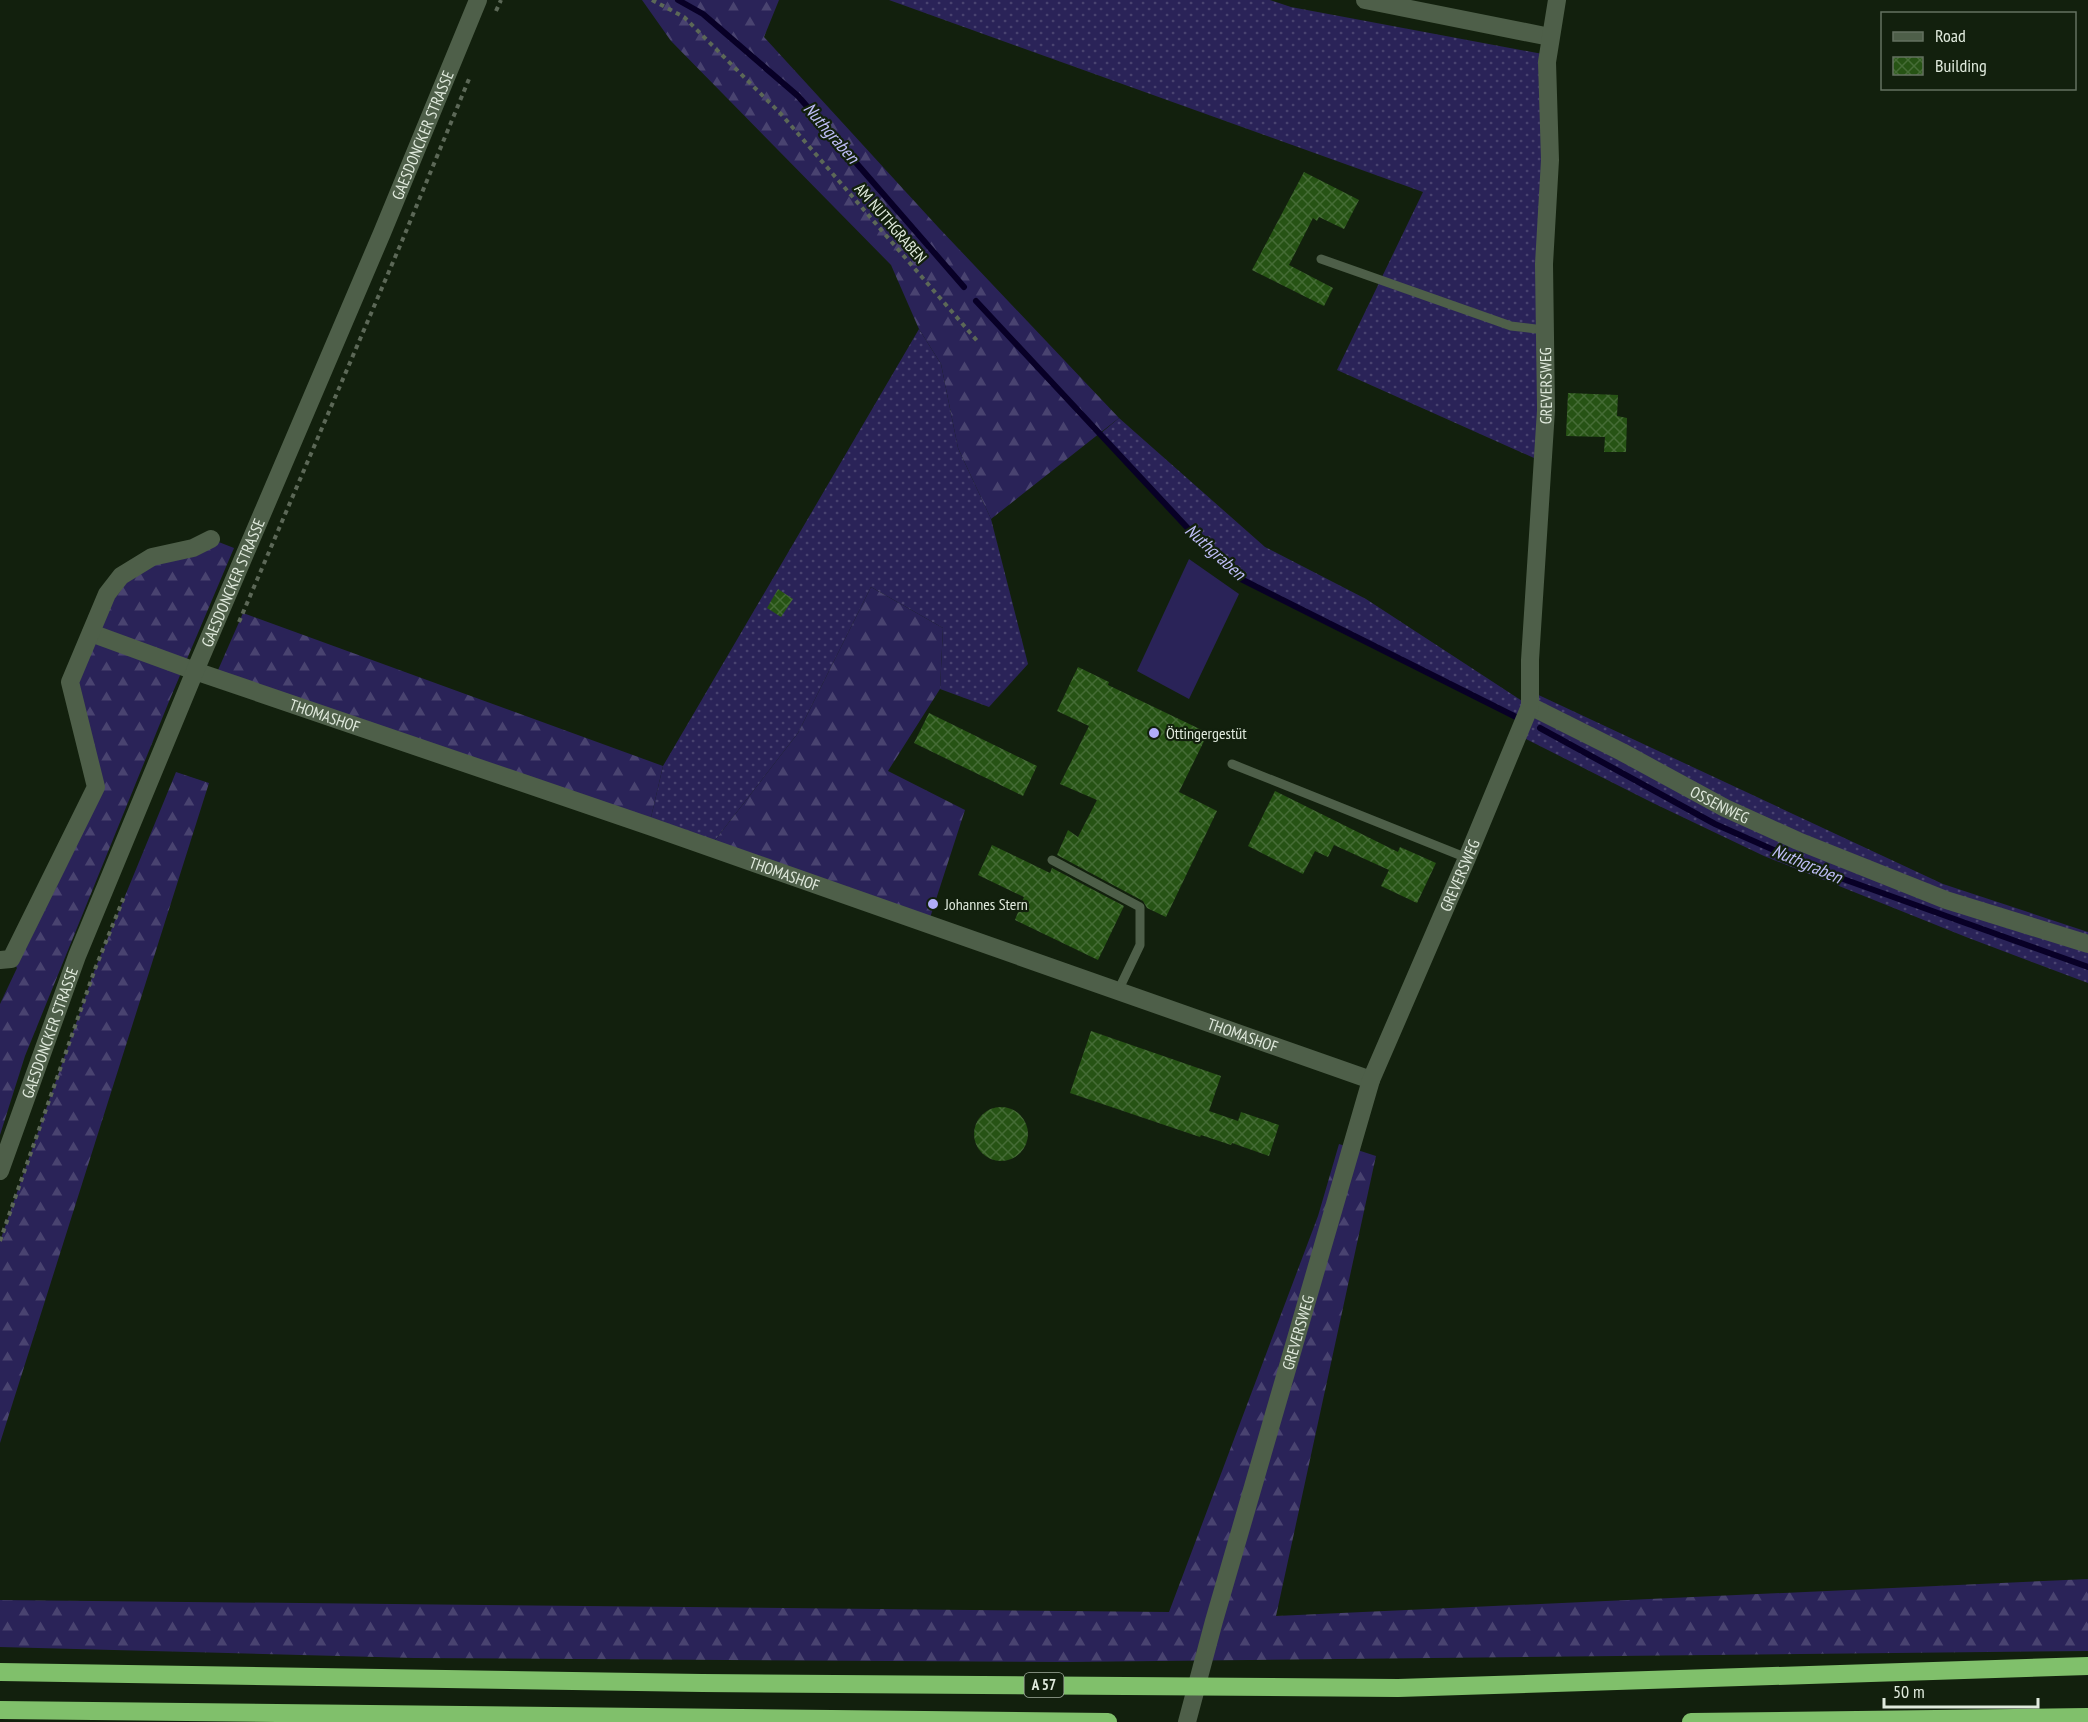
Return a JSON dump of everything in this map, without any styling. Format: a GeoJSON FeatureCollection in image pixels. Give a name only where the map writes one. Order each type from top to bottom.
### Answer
{"type":"FeatureCollection","features":[{"type":"Feature","properties":{"kind":"highway","name":"A 57"},"geometry":{"type":"LineString","coordinates":[[0,1672],[726,1683],[1398,1688],[2088,1666]]}},
{"type":"Feature","properties":{"kind":"highway","name":"A 57"},"geometry":{"type":"LineString","coordinates":[[0,1710],[1108,1722]]}},
{"type":"Feature","properties":{"kind":"highway"},"geometry":{"type":"LineString","coordinates":[[1691,1722],[2088,1717]]}},
{"type":"Feature","properties":{"kind":"street","name":"GAESDONCKER STRASSE"},"geometry":{"type":"LineString","coordinates":[[0,1170],[77,956],[478,0]]}},
{"type":"Feature","properties":{"kind":"street"},"geometry":{"type":"LineString","coordinates":[[1365,0],[1550,37]]}},
{"type":"Feature","properties":{"kind":"street","name":"GREVERSWEG"},"geometry":{"type":"LineString","coordinates":[[1187,1722],[1214,1621],[1371,1080],[1530,706],[1530,660],[1546,411],[1544,264],[1550,160],[1547,62],[1557,0]]}},
{"type":"Feature","properties":{"kind":"street"},"geometry":{"type":"LineString","coordinates":[[0,960],[11,959],[96,787],[70,682],[107,594],[121,576],[152,557],[194,548],[211,539]]}},
{"type":"Feature","properties":{"kind":"street","name":"THOMASHOF"},"geometry":{"type":"LineString","coordinates":[[91,633],[1371,1080]]}},
{"type":"Feature","properties":{"kind":"street","name":"OSSENWEG"},"geometry":{"type":"LineString","coordinates":[[1530,706],[1622,752],[1725,808],[1798,841],[1946,900],[2088,944]]}},
{"type":"Feature","properties":{"kind":"lane"},"geometry":{"type":"LineString","coordinates":[[1321,259],[1511,326],[1544,330]]}},
{"type":"Feature","properties":{"kind":"lane"},"geometry":{"type":"LineString","coordinates":[[1232,764],[1467,858]]}},
{"type":"Feature","properties":{"kind":"lane"},"geometry":{"type":"LineString","coordinates":[[1052,860],[1140,907],[1140,945],[1118,991]]}},
{"type":"Feature","properties":{"kind":"path"},"geometry":{"type":"LineString","coordinates":[[492,22],[501,0]]}},
{"type":"Feature","properties":{"kind":"path","name":"AM NUTHGRABEN"},"geometry":{"type":"LineString","coordinates":[[652,0],[684,17],[781,114],[979,343]]}},
{"type":"Feature","properties":{"kind":"path"},"geometry":{"type":"LineString","coordinates":[[238,623],[470,77]]}},
{"type":"Feature","properties":{"kind":"path"},"geometry":{"type":"LineString","coordinates":[[0,1241],[95,969],[126,892]]}},
{"type":"Feature","properties":{"kind":"green space"},"geometry":{"type":"Polygon","coordinates":[[[642,0],[779,0],[764,37],[938,227],[1119,418],[991,519],[958,448],[941,364],[919,329],[891,265],[671,41],[642,0]]]}},
{"type":"Feature","properties":{"kind":"green space"},"geometry":{"type":"Polygon","coordinates":[[[889,0],[1270,0],[1291,7],[1548,55],[1543,462],[1337,370],[1423,192],[889,0]]]}},
{"type":"Feature","properties":{"kind":"green space"},"geometry":{"type":"Polygon","coordinates":[[[919,329],[941,364],[958,448],[991,519],[1028,664],[989,707],[940,689],[943,628],[871,587],[798,733],[709,848],[649,826],[663,766],[919,329]]]}},
{"type":"Feature","properties":{"kind":"green space"},"geometry":{"type":"Polygon","coordinates":[[[1119,418],[1265,547],[1366,599],[1530,706],[1530,691],[1943,884],[2088,932],[2088,983],[1764,856],[1518,735],[1518,718],[1241,579],[1210,552],[1100,434],[1119,418]]]}},
{"type":"Feature","properties":{"kind":"green space"},"geometry":{"type":"Polygon","coordinates":[[[211,539],[234,548],[25,1056],[0,1135],[0,1004],[17,968],[11,959],[96,787],[70,682],[121,576],[211,539]]]}},
{"type":"Feature","properties":{"kind":"green space"},"geometry":{"type":"Polygon","coordinates":[[[1189,559],[1239,594],[1189,699],[1137,671],[1189,559]]]}},
{"type":"Feature","properties":{"kind":"green space"},"geometry":{"type":"Polygon","coordinates":[[[871,587],[943,628],[940,689],[888,771],[965,810],[928,924],[709,848],[798,733],[871,587]]]}},
{"type":"Feature","properties":{"kind":"green space"},"geometry":{"type":"Polygon","coordinates":[[[243,613],[663,766],[649,826],[215,677],[243,613]]]}},
{"type":"Feature","properties":{"kind":"green space"},"geometry":{"type":"Polygon","coordinates":[[[176,772],[209,783],[0,1443],[0,1241],[95,969],[176,772]]]}},
{"type":"Feature","properties":{"kind":"green space"},"geometry":{"type":"Polygon","coordinates":[[[1339,1144],[1376,1156],[1276,1616],[2088,1579],[2088,1651],[1068,1662],[414,1658],[0,1647],[0,1600],[1169,1612],[1318,1216],[1339,1144]]]}},
{"type":"Feature","properties":{"kind":"building"},"geometry":{"type":"Polygon","coordinates":[[[1304,172],[1359,200],[1344,229],[1319,217],[1317,221],[1313,218],[1289,265],[1333,288],[1324,306],[1252,270],[1304,172]]]}},
{"type":"Feature","properties":{"kind":"building"},"geometry":{"type":"Polygon","coordinates":[[[1568,393],[1618,395],[1617,416],[1627,418],[1626,452],[1604,452],[1605,437],[1566,436],[1568,393]]]}},
{"type":"Feature","properties":{"kind":"building"},"geometry":{"type":"Polygon","coordinates":[[[778,589],[793,599],[781,617],[767,608],[778,589]]]}},
{"type":"Feature","properties":{"kind":"building"},"geometry":{"type":"Polygon","coordinates":[[[1078,667],[1109,682],[1108,685],[1208,733],[1179,792],[1217,811],[1166,917],[1147,908],[1143,901],[1057,855],[1068,830],[1078,837],[1097,800],[1060,784],[1089,726],[1057,711],[1078,667]]]}},
{"type":"Feature","properties":{"kind":"building"},"geometry":{"type":"Polygon","coordinates":[[[929,713],[1037,766],[1023,796],[914,743],[929,713]]]}},
{"type":"Feature","properties":{"kind":"building"},"geometry":{"type":"Polygon","coordinates":[[[1275,791],[1398,852],[1400,847],[1436,863],[1417,903],[1381,886],[1389,870],[1334,845],[1328,857],[1315,851],[1303,874],[1248,846],[1275,791]]]}},
{"type":"Feature","properties":{"kind":"building"},"geometry":{"type":"Polygon","coordinates":[[[992,845],[1050,873],[1052,868],[1124,906],[1098,960],[1015,920],[1024,897],[978,875],[992,845]]]}},
{"type":"Feature","properties":{"kind":"building"},"geometry":{"type":"Polygon","coordinates":[[[1091,1031],[1221,1076],[1209,1111],[1238,1121],[1241,1112],[1279,1125],[1269,1156],[1232,1143],[1231,1145],[1201,1135],[1200,1137],[1070,1093],[1091,1031]]]}},
{"type":"Feature","properties":{"kind":"building"},"geometry":{"type":"Polygon","coordinates":[[[1001,1107],[1011,1109],[1020,1115],[1026,1124],[1028,1134],[1026,1144],[1020,1153],[1011,1159],[1001,1161],[991,1159],[982,1153],[976,1144],[974,1134],[976,1124],[982,1115],[991,1109],[1001,1107]]]}},
{"type":"Feature","properties":{"kind":"waterway","name":"Nuthgraben"},"geometry":{"type":"LineString","coordinates":[[678,0],[703,14],[798,96],[964,287]]}},
{"type":"Feature","properties":{"kind":"waterway","name":"Nuthgraben"},"geometry":{"type":"LineString","coordinates":[[976,301],[1210,552],[1241,579],[1518,718]]}},
{"type":"Feature","properties":{"kind":"waterway","name":"Nuthgraben"},"geometry":{"type":"LineString","coordinates":[[1540,728],[1715,824],[1821,871],[2088,967]]}},
{"type":"Feature","properties":{"kind":"place","name":"Öttingergestüt"},"geometry":{"type":"Point","coordinates":[1154,733]}},
{"type":"Feature","properties":{"kind":"place","name":"Johannes Stern"},"geometry":{"type":"Point","coordinates":[933,904]}}]}
